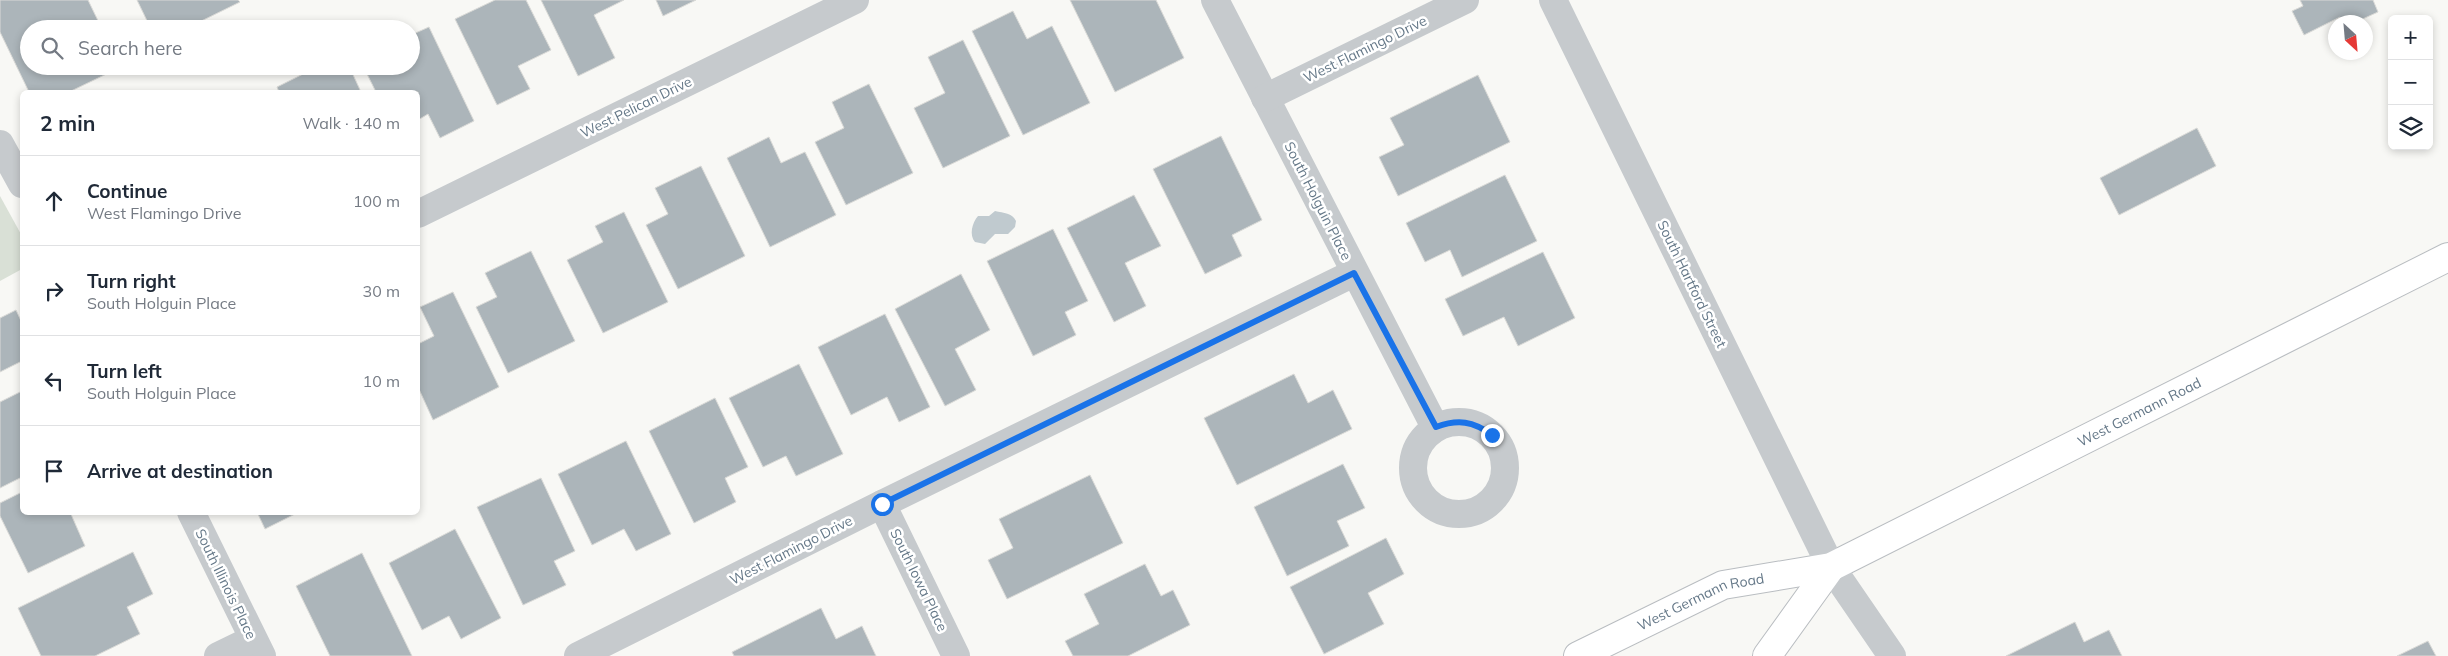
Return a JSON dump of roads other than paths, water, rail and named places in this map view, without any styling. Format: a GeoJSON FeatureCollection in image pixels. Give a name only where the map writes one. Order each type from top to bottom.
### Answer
{"type":"FeatureCollection","features":[{"type":"Feature","properties":{"kind":"main road","name":"West Germann Road"},"geometry":{"type":"LineString","coordinates":[[1578,656],[1723,585],[1831,567],[2448,257]]}},
{"type":"Feature","properties":{"kind":"main road","name":"West Germann Road"},"geometry":{"type":"LineString","coordinates":[[1767,656],[1831,567]]}},
{"type":"Feature","properties":{"kind":"street","name":"West Pelican Drive"},"geometry":{"type":"LineString","coordinates":[[420,213],[855,0]]}},
{"type":"Feature","properties":{"kind":"street","name":"South Holguin Place"},"geometry":{"type":"LineString","coordinates":[[1215,0],[1354,273],[1436,427]]}},
{"type":"Feature","properties":{"kind":"street","name":"West Flamingo Drive"},"geometry":{"type":"LineString","coordinates":[[1264,98],[1465,0]]}},
{"type":"Feature","properties":{"kind":"street","name":"South Hartford Street"},"geometry":{"type":"LineString","coordinates":[[1553,0],[1831,567],[1892,656]]}},
{"type":"Feature","properties":{"kind":"street"},"geometry":{"type":"LineString","coordinates":[[0,144],[20,180]]}},
{"type":"Feature","properties":{"kind":"street","name":"West Flamingo Drive"},"geometry":{"type":"LineString","coordinates":[[578,656],[882,504],[1354,273]]}},
{"type":"Feature","properties":{"kind":"street","name":"South Iowa Place"},"geometry":{"type":"LineString","coordinates":[[882,504],[956,656]]}},
{"type":"Feature","properties":{"kind":"street","name":"South Illinois Place"},"geometry":{"type":"LineString","coordinates":[[192,515],[257,648]]}},
{"type":"Feature","properties":{"kind":"street"},"geometry":{"type":"LineString","coordinates":[[218,656],[257,648]]}}]}
